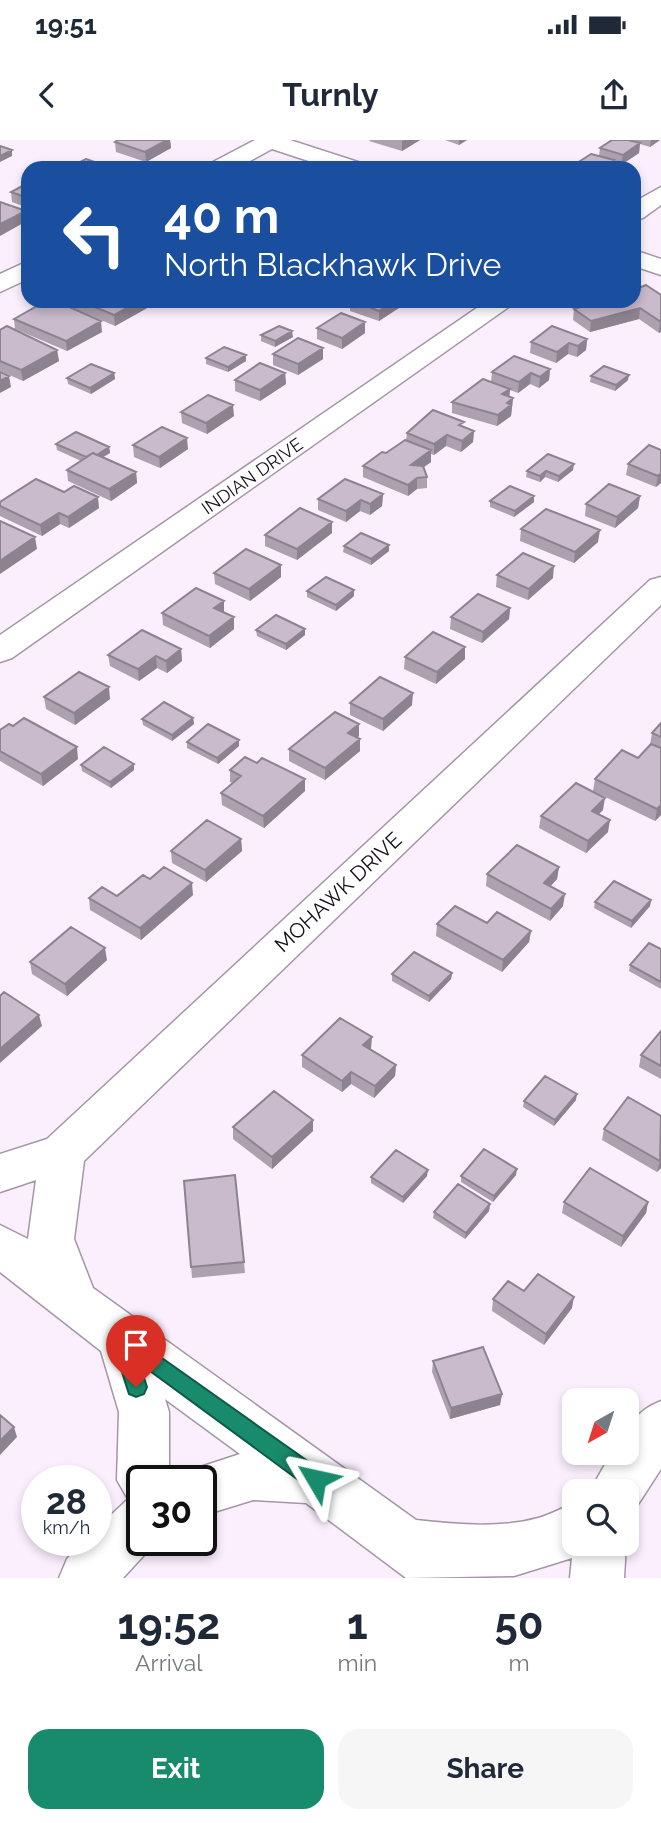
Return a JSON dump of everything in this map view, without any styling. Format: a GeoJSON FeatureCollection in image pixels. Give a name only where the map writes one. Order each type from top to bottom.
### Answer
{"type":"FeatureCollection","features":[{"type":"Feature","properties":{"kind":"street"},"geometry":{"type":"LineString","coordinates":[[239,161],[270,140],[332,161]]}},
{"type":"Feature","properties":{"kind":"street"},"geometry":{"type":"LineString","coordinates":[[641,208],[661,194]]}},
{"type":"Feature","properties":{"kind":"street"},"geometry":{"type":"LineString","coordinates":[[641,260],[661,267]]}},
{"type":"Feature","properties":{"kind":"street"},"geometry":{"type":"LineString","coordinates":[[0,284],[21,273]]}},
{"type":"Feature","properties":{"kind":"street","name":"INDIAN DRIVE"},"geometry":{"type":"LineString","coordinates":[[0,651],[494,308]]}},
{"type":"Feature","properties":{"kind":"street","name":"MOHAWK DRIVE"},"geometry":{"type":"LineString","coordinates":[[0,1173],[62,1153],[661,587]]}},
{"type":"Feature","properties":{"kind":"street"},"geometry":{"type":"LineString","coordinates":[[62,1153],[55,1189],[51,1239],[74,1302]]}},
{"type":"Feature","properties":{"kind":"street"},"geometry":{"type":"LineString","coordinates":[[0,1245],[121,1338],[451,1578]]}},
{"type":"Feature","properties":{"kind":"street"},"geometry":{"type":"LineString","coordinates":[[121,1338],[144,1412],[142,1465]]}},
{"type":"Feature","properties":{"kind":"street"},"geometry":{"type":"LineString","coordinates":[[624,1479],[661,1425]]}},
{"type":"Feature","properties":{"kind":"street"},"geometry":{"type":"LineString","coordinates":[[217,1486],[253,1475],[316,1479]]}},
{"type":"Feature","properties":{"kind":"street"},"geometry":{"type":"LineString","coordinates":[[86,1578],[126,1523]]}},
{"type":"Feature","properties":{"kind":"street"},"geometry":{"type":"LineString","coordinates":[[407,1546],[489,1552],[562,1536]]}},
{"type":"Feature","properties":{"kind":"street"},"geometry":{"type":"LineString","coordinates":[[597,1578],[599,1556]]}},
{"type":"Feature","properties":{"kind":"building"},"geometry":{"type":"Polygon","coordinates":[[[167,140],[145,152],[115,142],[167,140]]]}},
{"type":"Feature","properties":{"kind":"building"},"geometry":{"type":"Polygon","coordinates":[[[612,140],[640,143],[623,155],[600,148],[612,140]]]}},
{"type":"Feature","properties":{"kind":"building"},"geometry":{"type":"Polygon","coordinates":[[[0,146],[12,150],[0,156],[0,146]]]}},
{"type":"Feature","properties":{"kind":"building"},"geometry":{"type":"Polygon","coordinates":[[[591,154],[614,160],[612,161],[580,161],[591,154]]]}},
{"type":"Feature","properties":{"kind":"building"},"geometry":{"type":"Polygon","coordinates":[[[21,187],[21,196],[11,192],[21,187]]]}},
{"type":"Feature","properties":{"kind":"building"},"geometry":{"type":"Polygon","coordinates":[[[0,202],[21,209],[21,214],[0,224],[0,202]]]}},
{"type":"Feature","properties":{"kind":"building"},"geometry":{"type":"Polygon","coordinates":[[[646,285],[661,295],[661,322],[640,308],[641,287],[646,285]]]}},
{"type":"Feature","properties":{"kind":"building"},"geometry":{"type":"Polygon","coordinates":[[[34,308],[72,308],[101,321],[66,341],[14,319],[34,308]]]}},
{"type":"Feature","properties":{"kind":"building"},"geometry":{"type":"Polygon","coordinates":[[[97,308],[126,308],[114,315],[97,308]]]}},
{"type":"Feature","properties":{"kind":"building"},"geometry":{"type":"Polygon","coordinates":[[[577,308],[640,308],[591,321],[574,309],[577,308]]]}},
{"type":"Feature","properties":{"kind":"building"},"geometry":{"type":"Polygon","coordinates":[[[341,313],[365,322],[342,338],[317,328],[341,313]]]}},
{"type":"Feature","properties":{"kind":"building"},"geometry":{"type":"Polygon","coordinates":[[[7,326],[57,350],[21,370],[0,361],[0,330],[7,326]]]}},
{"type":"Feature","properties":{"kind":"building"},"geometry":{"type":"Polygon","coordinates":[[[279,326],[292,331],[275,341],[261,335],[279,326]]]}},
{"type":"Feature","properties":{"kind":"building"},"geometry":{"type":"Polygon","coordinates":[[[552,326],[587,339],[578,346],[569,343],[557,352],[531,342],[552,326]]]}},
{"type":"Feature","properties":{"kind":"building"},"geometry":{"type":"Polygon","coordinates":[[[298,338],[323,348],[298,364],[273,354],[298,338]]]}},
{"type":"Feature","properties":{"kind":"building"},"geometry":{"type":"Polygon","coordinates":[[[224,347],[246,355],[228,367],[206,358],[224,347]]]}},
{"type":"Feature","properties":{"kind":"building"},"geometry":{"type":"Polygon","coordinates":[[[514,356],[550,369],[540,377],[531,373],[519,382],[492,372],[514,356]]]}},
{"type":"Feature","properties":{"kind":"building"},"geometry":{"type":"Polygon","coordinates":[[[260,363],[285,373],[260,390],[235,380],[260,363]]]}},
{"type":"Feature","properties":{"kind":"building"},"geometry":{"type":"Polygon","coordinates":[[[91,364],[114,373],[90,388],[67,378],[91,364]]]}},
{"type":"Feature","properties":{"kind":"building"},"geometry":{"type":"Polygon","coordinates":[[[604,366],[629,375],[616,385],[591,376],[604,366]]]}},
{"type":"Feature","properties":{"kind":"building"},"geometry":{"type":"Polygon","coordinates":[[[0,372],[9,376],[0,381],[0,372]]]}},
{"type":"Feature","properties":{"kind":"building"},"geometry":{"type":"Polygon","coordinates":[[[483,379],[510,389],[502,394],[513,398],[507,403],[511,405],[498,415],[452,402],[483,379]]]}},
{"type":"Feature","properties":{"kind":"building"},"geometry":{"type":"Polygon","coordinates":[[[208,395],[233,405],[206,423],[181,412],[208,395]]]}},
{"type":"Feature","properties":{"kind":"building"},"geometry":{"type":"Polygon","coordinates":[[[433,410],[464,422],[459,425],[474,431],[462,441],[447,435],[434,444],[407,433],[433,410]]]}},
{"type":"Feature","properties":{"kind":"building"},"geometry":{"type":"Polygon","coordinates":[[[162,427],[187,438],[159,457],[133,445],[162,427]]]}},
{"type":"Feature","properties":{"kind":"building"},"geometry":{"type":"Polygon","coordinates":[[[76,432],[109,447],[97,455],[93,453],[86,457],[56,444],[76,432]]]}},
{"type":"Feature","properties":{"kind":"building"},"geometry":{"type":"Polygon","coordinates":[[[405,440],[431,450],[411,465],[423,466],[427,477],[417,478],[408,485],[363,466],[382,452],[386,453],[405,440]]]}},
{"type":"Feature","properties":{"kind":"building"},"geometry":{"type":"Polygon","coordinates":[[[649,445],[661,450],[661,473],[658,476],[628,464],[649,445]]]}},
{"type":"Feature","properties":{"kind":"building"},"geometry":{"type":"Polygon","coordinates":[[[93,453],[136,472],[109,489],[67,470],[93,453]]]}},
{"type":"Feature","properties":{"kind":"building"},"geometry":{"type":"Polygon","coordinates":[[[548,454],[574,464],[559,476],[546,471],[540,476],[527,471],[548,454]]]}},
{"type":"Feature","properties":{"kind":"building"},"geometry":{"type":"Polygon","coordinates":[[[36,479],[64,492],[74,486],[98,497],[68,517],[59,513],[40,525],[0,506],[0,502],[36,479]]]}},
{"type":"Feature","properties":{"kind":"building"},"geometry":{"type":"Polygon","coordinates":[[[345,479],[383,494],[370,504],[361,500],[346,511],[318,499],[345,479]]]}},
{"type":"Feature","properties":{"kind":"building"},"geometry":{"type":"Polygon","coordinates":[[[609,484],[640,496],[617,517],[586,504],[609,484]]]}},
{"type":"Feature","properties":{"kind":"building"},"geometry":{"type":"Polygon","coordinates":[[[510,486],[534,496],[515,511],[490,501],[510,486]]]}},
{"type":"Feature","properties":{"kind":"building"},"geometry":{"type":"Polygon","coordinates":[[[300,508],[332,522],[297,549],[265,535],[300,508]]]}},
{"type":"Feature","properties":{"kind":"building"},"geometry":{"type":"Polygon","coordinates":[[[546,509],[600,530],[575,552],[521,529],[546,509]]]}},
{"type":"Feature","properties":{"kind":"building"},"geometry":{"type":"Polygon","coordinates":[[[0,521],[35,537],[0,561],[0,521]]]}},
{"type":"Feature","properties":{"kind":"building"},"geometry":{"type":"Polygon","coordinates":[[[361,533],[389,545],[371,559],[344,546],[361,533]]]}},
{"type":"Feature","properties":{"kind":"building"},"geometry":{"type":"Polygon","coordinates":[[[246,549],[281,565],[249,589],[214,573],[246,549]]]}},
{"type":"Feature","properties":{"kind":"building"},"geometry":{"type":"Polygon","coordinates":[[[523,553],[554,566],[529,589],[497,575],[523,553]]]}},
{"type":"Feature","properties":{"kind":"building"},"geometry":{"type":"Polygon","coordinates":[[[326,577],[354,590],[336,605],[307,591],[326,577]]]}},
{"type":"Feature","properties":{"kind":"building"},"geometry":{"type":"Polygon","coordinates":[[[196,588],[224,601],[214,608],[234,617],[209,636],[162,613],[196,588]]]}},
{"type":"Feature","properties":{"kind":"building"},"geometry":{"type":"Polygon","coordinates":[[[478,594],[510,608],[483,632],[451,617],[478,594]]]}},
{"type":"Feature","properties":{"kind":"building"},"geometry":{"type":"Polygon","coordinates":[[[276,615],[305,629],[286,644],[256,630],[276,615]]]}},
{"type":"Feature","properties":{"kind":"building"},"geometry":{"type":"Polygon","coordinates":[[[142,630],[181,649],[166,661],[156,656],[138,669],[108,655],[142,630]]]}},
{"type":"Feature","properties":{"kind":"building"},"geometry":{"type":"Polygon","coordinates":[[[433,632],[465,647],[437,672],[405,657],[433,632]]]}},
{"type":"Feature","properties":{"kind":"building"},"geometry":{"type":"Polygon","coordinates":[[[79,672],[109,687],[74,713],[44,697],[79,672]]]}},
{"type":"Feature","properties":{"kind":"building"},"geometry":{"type":"Polygon","coordinates":[[[380,677],[413,693],[383,719],[350,703],[380,677]]]}},
{"type":"Feature","properties":{"kind":"building"},"geometry":{"type":"Polygon","coordinates":[[[164,702],[193,718],[172,735],[142,719],[164,702]]]}},
{"type":"Feature","properties":{"kind":"building"},"geometry":{"type":"Polygon","coordinates":[[[335,712],[359,724],[348,733],[360,739],[325,768],[289,749],[335,712]]]}},
{"type":"Feature","properties":{"kind":"building"},"geometry":{"type":"Polygon","coordinates":[[[24,718],[77,747],[41,774],[0,751],[0,730],[9,724],[13,726],[24,718]]]}},
{"type":"Feature","properties":{"kind":"building"},"geometry":{"type":"Polygon","coordinates":[[[661,723],[661,737],[652,733],[661,723]]]}},
{"type":"Feature","properties":{"kind":"building"},"geometry":{"type":"Polygon","coordinates":[[[208,724],[239,740],[217,758],[187,742],[208,724]]]}},
{"type":"Feature","properties":{"kind":"building"},"geometry":{"type":"Polygon","coordinates":[[[651,744],[661,748],[661,805],[657,809],[595,779],[622,750],[638,758],[651,744]]]}},
{"type":"Feature","properties":{"kind":"building"},"geometry":{"type":"Polygon","coordinates":[[[104,747],[134,764],[110,782],[81,765],[104,747]]]}},
{"type":"Feature","properties":{"kind":"building"},"geometry":{"type":"Polygon","coordinates":[[[245,757],[257,763],[262,758],[305,779],[263,816],[221,793],[241,776],[230,770],[245,757]]]}},
{"type":"Feature","properties":{"kind":"building"},"geometry":{"type":"Polygon","coordinates":[[[576,783],[605,798],[592,811],[610,820],[588,841],[541,816],[576,783]]]}},
{"type":"Feature","properties":{"kind":"building"},"geometry":{"type":"Polygon","coordinates":[[[207,820],[241,839],[205,870],[171,851],[207,820]]]}},
{"type":"Feature","properties":{"kind":"building"},"geometry":{"type":"Polygon","coordinates":[[[517,845],[559,867],[544,883],[565,894],[551,909],[487,874],[517,845]]]}},
{"type":"Feature","properties":{"kind":"building"},"geometry":{"type":"Polygon","coordinates":[[[164,867],[192,883],[140,928],[89,898],[102,887],[117,896],[143,875],[150,879],[164,867]]]}},
{"type":"Feature","properties":{"kind":"building"},"geometry":{"type":"Polygon","coordinates":[[[614,881],[651,900],[632,921],[595,902],[614,881]]]}},
{"type":"Feature","properties":{"kind":"building"},"geometry":{"type":"Polygon","coordinates":[[[455,906],[487,923],[497,912],[531,931],[503,960],[437,924],[455,906]]]}},
{"type":"Feature","properties":{"kind":"building"},"geometry":{"type":"Polygon","coordinates":[[[71,927],[105,948],[65,984],[30,962],[71,927]]]}},
{"type":"Feature","properties":{"kind":"building"},"geometry":{"type":"Polygon","coordinates":[[[649,943],[661,949],[661,982],[630,965],[649,943]]]}},
{"type":"Feature","properties":{"kind":"building"},"geometry":{"type":"Polygon","coordinates":[[[414,952],[452,973],[429,996],[392,974],[414,952]]]}},
{"type":"Feature","properties":{"kind":"building"},"geometry":{"type":"Polygon","coordinates":[[[4,992],[39,1015],[0,1049],[0,996],[4,992]]]}},
{"type":"Feature","properties":{"kind":"building"},"geometry":{"type":"Polygon","coordinates":[[[340,1018],[372,1037],[363,1045],[396,1065],[375,1086],[351,1072],[342,1081],[302,1055],[340,1018]]]}},
{"type":"Feature","properties":{"kind":"building"},"geometry":{"type":"Polygon","coordinates":[[[661,1031],[661,1066],[641,1055],[661,1031]]]}},
{"type":"Feature","properties":{"kind":"building"},"geometry":{"type":"Polygon","coordinates":[[[545,1076],[577,1094],[555,1120],[524,1101],[545,1076]]]}},
{"type":"Feature","properties":{"kind":"building"},"geometry":{"type":"Polygon","coordinates":[[[274,1091],[313,1120],[272,1157],[233,1127],[274,1091]]]}},
{"type":"Feature","properties":{"kind":"building"},"geometry":{"type":"Polygon","coordinates":[[[628,1097],[661,1116],[660,1161],[604,1129],[628,1097]]]}},
{"type":"Feature","properties":{"kind":"building"},"geometry":{"type":"Polygon","coordinates":[[[484,1149],[517,1169],[494,1196],[461,1176],[484,1149]]]}},
{"type":"Feature","properties":{"kind":"building"},"geometry":{"type":"Polygon","coordinates":[[[396,1150],[428,1170],[403,1197],[371,1177],[396,1150]]]}},
{"type":"Feature","properties":{"kind":"building"},"geometry":{"type":"Polygon","coordinates":[[[590,1168],[648,1202],[623,1236],[564,1202],[590,1168]]]}},
{"type":"Feature","properties":{"kind":"building"},"geometry":{"type":"Polygon","coordinates":[[[235,1175],[244,1262],[191,1267],[184,1181],[235,1175]]]}},
{"type":"Feature","properties":{"kind":"building"},"geometry":{"type":"Polygon","coordinates":[[[458,1184],[490,1204],[466,1233],[434,1212],[458,1184]]]}},
{"type":"Feature","properties":{"kind":"building"},"geometry":{"type":"Polygon","coordinates":[[[538,1274],[574,1297],[546,1334],[493,1299],[508,1281],[524,1291],[538,1274]]]}},
{"type":"Feature","properties":{"kind":"building"},"geometry":{"type":"Polygon","coordinates":[[[483,1347],[502,1394],[451,1408],[433,1361],[483,1347]]]}},
{"type":"Feature","properties":{"kind":"building"},"geometry":{"type":"Polygon","coordinates":[[[0,1415],[14,1427],[0,1441],[0,1415]]]}},
{"type":"Feature","properties":{"kind":"route"},"geometry":{"type":"LineString","coordinates":[[136,1387],[121,1338],[316,1479]]}}]}
